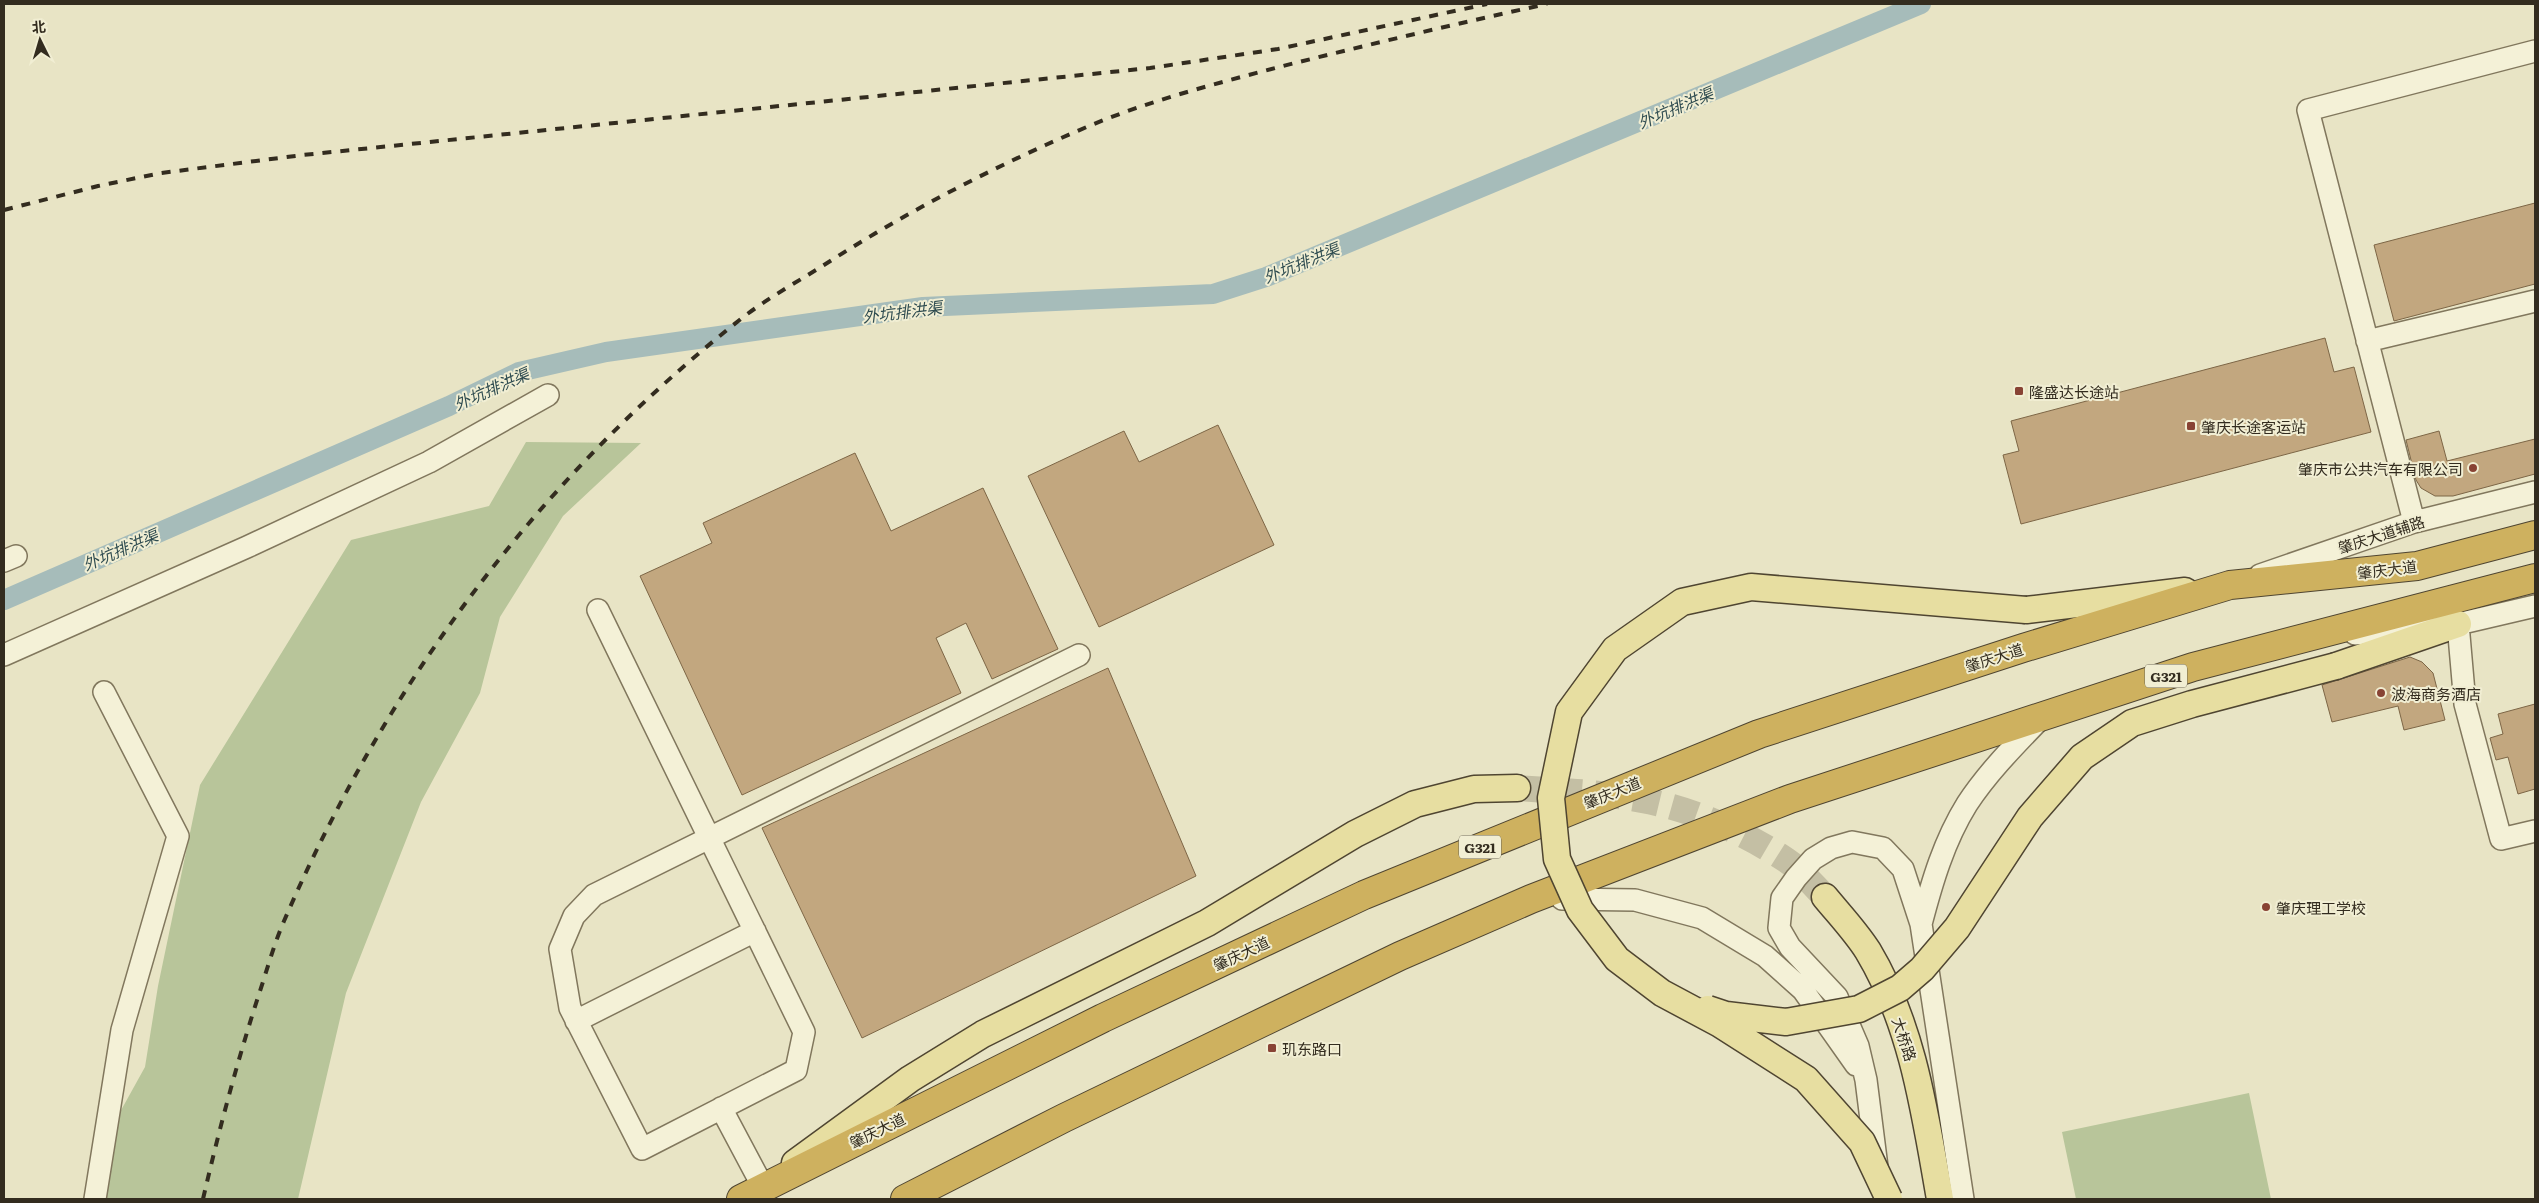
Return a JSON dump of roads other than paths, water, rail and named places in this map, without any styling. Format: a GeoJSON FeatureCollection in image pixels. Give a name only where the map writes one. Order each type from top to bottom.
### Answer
{"type":"FeatureCollection","features":[{"type":"Feature","properties":{"kind":"highway","name":"肇庆大道"},"geometry":{"type":"LineString","coordinates":[[752,1193],[1102,1018],[1364,895],[1571,809],[1759,734],[2023,648],[2230,585],[2417,566],[2535,535]]}},
{"type":"Feature","properties":{"kind":"highway","name":"G321"},"geometry":{"type":"LineString","coordinates":[[905,1199],[1064,1118],[1391,960],[1531,898],[1790,799],[2193,667],[2535,578]]}},
{"type":"Feature","properties":{"kind":"main road"},"geometry":{"type":"LineString","coordinates":[[1889,1199],[1862,1142],[1806,1079],[1720,1024],[1662,994],[1617,959],[1580,910],[1556,859],[1551,798],[1568,712],[1615,649],[1682,602],[1751,587],[2026,610],[2230,585]]}},
{"type":"Feature","properties":{"kind":"main road"},"geometry":{"type":"LineString","coordinates":[[1662,994],[1726,1015],[1786,1022],[1859,1009],[1900,988],[1922,970],[1956,928],[2030,817],[2082,757],[2132,723],[2192,704],[2336,666],[2458,624]]}},
{"type":"Feature","properties":{"kind":"main road"},"geometry":{"type":"LineString","coordinates":[[752,1193],[910,1079],[983,1034],[1208,923],[1355,834],[1415,804],[1474,789],[1517,788]]}},
{"type":"Feature","properties":{"kind":"main road","name":"大桥路"},"geometry":{"type":"LineString","coordinates":[[1825,897],[1867,950],[1893,1002],[1919,1082],[1940,1199]]}},
{"type":"Feature","properties":{"kind":"street"},"geometry":{"type":"LineString","coordinates":[[2414,522],[2308,110],[2535,51]]}},
{"type":"Feature","properties":{"kind":"street"},"geometry":{"type":"LineString","coordinates":[[2367,341],[2535,301]]}},
{"type":"Feature","properties":{"kind":"street"},"geometry":{"type":"LineString","coordinates":[[4,655],[247,547],[428,462],[548,395]]}},
{"type":"Feature","properties":{"kind":"street","name":"肇庆大道辅路"},"geometry":{"type":"LineString","coordinates":[[2230,585],[2414,522],[2535,492]]}},
{"type":"Feature","properties":{"kind":"street"},"geometry":{"type":"LineString","coordinates":[[2292,641],[2458,624],[2535,606]]}},
{"type":"Feature","properties":{"kind":"street"},"geometry":{"type":"LineString","coordinates":[[598,610],[709,838],[755,931],[804,1032],[796,1070],[642,1149],[570,1008],[560,949],[574,916],[594,895],[709,838],[1079,655]]}},
{"type":"Feature","properties":{"kind":"street"},"geometry":{"type":"LineString","coordinates":[[2458,624],[2465,704],[2501,839],[2535,831]]}},
{"type":"Feature","properties":{"kind":"street"},"geometry":{"type":"LineString","coordinates":[[95,1199],[122,1030],[178,836],[104,692]]}},
{"type":"Feature","properties":{"kind":"street"},"geometry":{"type":"LineString","coordinates":[[1921,924],[1933,877],[1953,829],[1968,802],[1999,764],[2042,717]]}},
{"type":"Feature","properties":{"kind":"street"},"geometry":{"type":"LineString","coordinates":[[1879,1199],[1876,1148],[1866,1080],[1858,1046],[1837,997],[1790,947],[1779,928],[1782,898],[1796,878],[1814,860],[1831,848],[1852,842],[1883,848],[1903,870],[1921,924],[1963,1199]]}},
{"type":"Feature","properties":{"kind":"street"},"geometry":{"type":"LineString","coordinates":[[1531,898],[1635,900],[1702,918],[1765,956],[1803,990],[1866,1080]]}},
{"type":"Feature","properties":{"kind":"street"},"geometry":{"type":"LineString","coordinates":[[576,1021],[755,931]]}},
{"type":"Feature","properties":{"kind":"street"},"geometry":{"type":"LineString","coordinates":[[721,1108],[752,1193]]}},
{"type":"Feature","properties":{"kind":"waterway","name":"外坑排洪渠"},"geometry":{"type":"LineString","coordinates":[[4,600],[449,406],[519,372],[606,352],[923,307],[1213,294],[1266,277],[1921,4]]}},
{"type":"Feature","properties":{"kind":"tunnel"},"geometry":{"type":"LineString","coordinates":[[1517,788],[1627,797],[1680,809],[1735,831],[1770,850],[1801,872],[1825,897]]}},
{"type":"Feature","properties":{"kind":"railway"},"geometry":{"type":"LineString","coordinates":[[4,210],[98,186],[161,173],[303,155],[1150,68],[1278,49],[1487,4]]}},
{"type":"Feature","properties":{"kind":"railway"},"geometry":{"type":"LineString","coordinates":[[203,1199],[236,1071],[277,939],[325,833],[371,748],[421,667],[475,590],[534,517],[599,447],[668,381],[742,318],[856,245],[987,173],[1089,126],[1160,100],[1234,79],[1547,4]]}},
{"type":"Feature","properties":{"kind":"place","name":"隆盛达长途站"},"geometry":{"type":"Point","coordinates":[2019,391]}},
{"type":"Feature","properties":{"kind":"place","name":"肇庆长途客运站"},"geometry":{"type":"Point","coordinates":[2191,426]}},
{"type":"Feature","properties":{"kind":"place","name":"肇庆市公共汽车有限公司"},"geometry":{"type":"Point","coordinates":[2473,468]}},
{"type":"Feature","properties":{"kind":"place","name":"波海商务酒店"},"geometry":{"type":"Point","coordinates":[2381,693]}},
{"type":"Feature","properties":{"kind":"place","name":"肇庆理工学校"},"geometry":{"type":"Point","coordinates":[2266,907]}},
{"type":"Feature","properties":{"kind":"place","name":"玑东路口"},"geometry":{"type":"Point","coordinates":[1272,1048]}}]}
